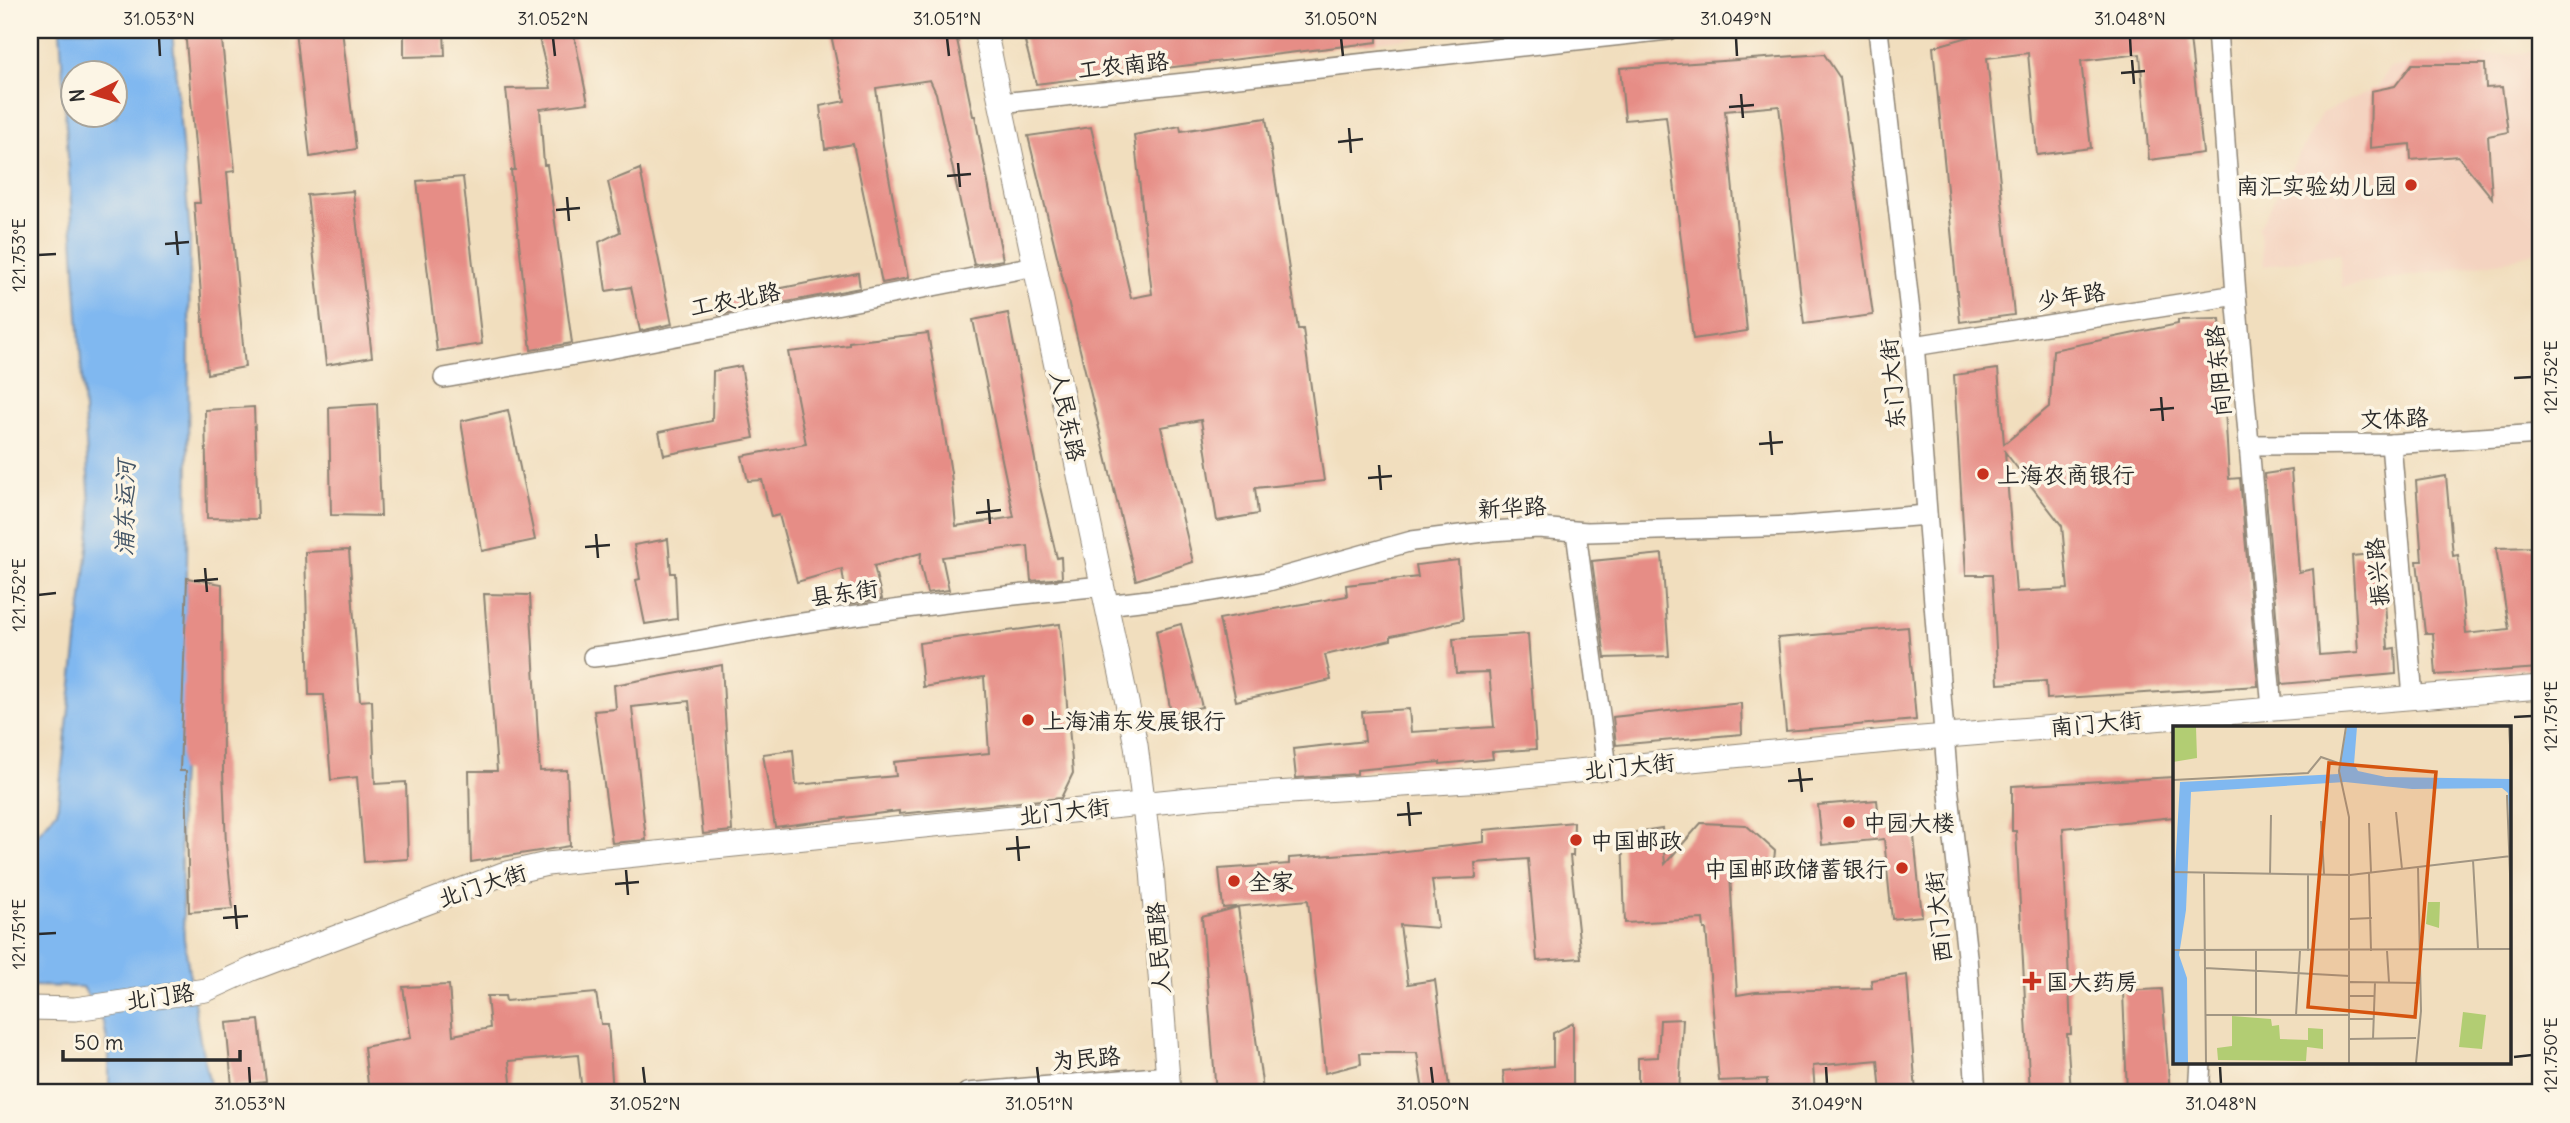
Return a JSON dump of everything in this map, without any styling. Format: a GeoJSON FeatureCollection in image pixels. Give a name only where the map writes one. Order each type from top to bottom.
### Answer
{"type":"FeatureCollection","features":[{"type":"Feature","properties":{"kind":"street","name":"人民东路"},"geometry":{"type":"LineString","coordinates":[[985,30],[1145,803]]}},
{"type":"Feature","properties":{"kind":"street","name":"工农南路"},"geometry":{"type":"LineString","coordinates":[[1001,103],[1668,30]]}},
{"type":"Feature","properties":{"kind":"street","name":"东门大街"},"geometry":{"type":"LineString","coordinates":[[1878,30],[1914,346],[1944,736]]}},
{"type":"Feature","properties":{"kind":"street","name":"向阳东路"},"geometry":{"type":"LineString","coordinates":[[2217,30],[2236,295],[2273,709]]}},
{"type":"Feature","properties":{"kind":"street","name":"工农北路"},"geometry":{"type":"LineString","coordinates":[[444,378],[609,349],[1035,265]]}},
{"type":"Feature","properties":{"kind":"street","name":"少年路"},"geometry":{"type":"LineString","coordinates":[[1914,346],[2236,295]]}},
{"type":"Feature","properties":{"kind":"street","name":"文体路"},"geometry":{"type":"LineString","coordinates":[[2249,445],[2391,443],[2540,434]]}},
{"type":"Feature","properties":{"kind":"street","name":"振兴路"},"geometry":{"type":"LineString","coordinates":[[2391,443],[2413,697]]}},
{"type":"Feature","properties":{"kind":"street","name":"新华路"},"geometry":{"type":"LineString","coordinates":[[1104,596],[1189,596],[1265,582],[1412,541],[1538,528],[1576,532],[1793,526],[1927,515]]}},
{"type":"Feature","properties":{"kind":"street"},"geometry":{"type":"LineString","coordinates":[[1576,532],[1607,768]]}},
{"type":"Feature","properties":{"kind":"street","name":"县东街"},"geometry":{"type":"LineString","coordinates":[[593,657],[665,649],[788,625],[909,607],[1104,596]]}},
{"type":"Feature","properties":{"kind":"street","name":"南门大街"},"geometry":{"type":"LineString","coordinates":[[1944,736],[2206,721],[2273,709],[2540,687]]}},
{"type":"Feature","properties":{"kind":"street","name":"北门大街"},"geometry":{"type":"LineString","coordinates":[[206,990],[252,969],[503,874],[532,867],[1145,803],[1484,780],[1944,736]]}},
{"type":"Feature","properties":{"kind":"street","name":"西门大街"},"geometry":{"type":"LineString","coordinates":[[1944,736],[1967,956],[1976,1093]]}},
{"type":"Feature","properties":{"kind":"street","name":"人民西路"},"geometry":{"type":"LineString","coordinates":[[1145,803],[1153,870],[1169,1085]]}},
{"type":"Feature","properties":{"kind":"street","name":"北门路"},"geometry":{"type":"LineString","coordinates":[[30,1008],[75,1009],[206,990]]}},
{"type":"Feature","properties":{"kind":"street"},"geometry":{"type":"LineString","coordinates":[[2199,1093],[2202,1064]]}},
{"type":"Feature","properties":{"kind":"street","name":"为民路"},"geometry":{"type":"LineString","coordinates":[[967,1093],[1169,1085]]}},
{"type":"Feature","properties":{"kind":"shaded area"},"geometry":{"type":"Polygon","coordinates":[[[1359,30],[1472,30],[1360,44],[1359,30]]]}},
{"type":"Feature","properties":{"kind":"shaded area","name":"南汇实验幼儿园"},"geometry":{"type":"Polygon","coordinates":[[[2540,51],[2540,249],[2515,259],[2342,287],[2340,253],[2264,266],[2259,227],[2322,113],[2378,87],[2389,68],[2447,59],[2540,51]]]}},
{"type":"Feature","properties":{"kind":"water","name":"浦东运河"},"geometry":{"type":"Polygon","coordinates":[[[60,30],[172,30],[190,236],[186,676],[179,808],[184,939],[200,1040],[212,1093],[109,1093],[109,1052],[104,1024],[83,987],[30,986],[30,843],[57,811],[91,522],[66,130],[130,130],[130,60],[62,60],[60,30]]]}},
{"type":"Feature","properties":{"kind":"building"},"geometry":{"type":"Polygon","coordinates":[[[185,30],[221,30],[235,171],[227,172],[245,367],[207,374],[194,203],[200,203],[185,30]]]}},
{"type":"Feature","properties":{"kind":"building"},"geometry":{"type":"Polygon","coordinates":[[[296,30],[342,30],[356,149],[310,157],[296,30]]]}},
{"type":"Feature","properties":{"kind":"building"},"geometry":{"type":"Polygon","coordinates":[[[404,30],[444,30],[445,56],[404,57],[404,30]]]}},
{"type":"Feature","properties":{"kind":"building"},"geometry":{"type":"Polygon","coordinates":[[[537,30],[573,30],[588,103],[540,109],[544,165],[547,165],[572,343],[531,350],[511,170],[515,170],[506,89],[551,88],[537,30]]]}},
{"type":"Feature","properties":{"kind":"building"},"geometry":{"type":"Polygon","coordinates":[[[830,30],[955,30],[1003,260],[974,265],[936,93],[930,80],[876,88],[883,145],[908,278],[882,283],[853,144],[825,149],[820,106],[845,101],[830,30]]]}},
{"type":"Feature","properties":{"kind":"building"},"geometry":{"type":"Polygon","coordinates":[[[1022,30],[1377,30],[1377,42],[1036,84],[1022,30]]]}},
{"type":"Feature","properties":{"kind":"building"},"geometry":{"type":"Polygon","coordinates":[[[1993,30],[2189,30],[2203,153],[2149,160],[2140,54],[2081,61],[2091,148],[2037,155],[2028,53],[1987,58],[2014,315],[1960,322],[1933,47],[1993,30]]]}},
{"type":"Feature","properties":{"kind":"building"},"geometry":{"type":"Polygon","coordinates":[[[1824,54],[1840,78],[1873,315],[1804,324],[1779,106],[1725,111],[1747,331],[1693,339],[1666,116],[1625,120],[1620,68],[1824,54]]]}},
{"type":"Feature","properties":{"kind":"building"},"geometry":{"type":"Polygon","coordinates":[[[2412,64],[2485,64],[2486,88],[2502,87],[2508,132],[2488,136],[2492,198],[2458,156],[2411,160],[2410,144],[2370,148],[2371,91],[2395,86],[2412,64]]]}},
{"type":"Feature","properties":{"kind":"building"},"geometry":{"type":"Polygon","coordinates":[[[1266,118],[1298,329],[1303,329],[1324,481],[1255,488],[1258,514],[1217,521],[1201,420],[1161,427],[1193,562],[1136,580],[1028,136],[1091,127],[1131,298],[1152,294],[1134,135],[1180,126],[1181,131],[1266,118]]]}},
{"type":"Feature","properties":{"kind":"building"},"geometry":{"type":"Polygon","coordinates":[[[640,169],[672,324],[640,331],[631,287],[606,291],[599,242],[620,232],[608,182],[640,169]]]}},
{"type":"Feature","properties":{"kind":"building"},"geometry":{"type":"Polygon","coordinates":[[[463,177],[482,344],[437,351],[417,181],[463,177]]]}},
{"type":"Feature","properties":{"kind":"building"},"geometry":{"type":"Polygon","coordinates":[[[353,191],[372,357],[326,365],[307,195],[353,191]]]}},
{"type":"Feature","properties":{"kind":"building"},"geometry":{"type":"Polygon","coordinates":[[[858,273],[860,288],[719,315],[716,301],[858,273]]]}},
{"type":"Feature","properties":{"kind":"building"},"geometry":{"type":"Polygon","coordinates":[[[1008,313],[1040,487],[1057,558],[1061,557],[1062,578],[1031,581],[1028,546],[942,557],[949,590],[927,593],[920,563],[921,553],[874,566],[882,599],[847,604],[842,569],[797,582],[779,515],[771,517],[762,480],[748,481],[742,456],[806,444],[788,352],[928,333],[951,473],[956,526],[1014,517],[973,320],[1008,313]]]}},
{"type":"Feature","properties":{"kind":"building"},"geometry":{"type":"Polygon","coordinates":[[[2220,319],[2229,479],[2240,478],[2258,686],[2047,699],[2046,681],[1998,684],[1992,575],[1966,575],[1954,375],[1998,369],[2004,444],[2050,406],[2053,350],[2178,324],[2178,320],[2220,319]],[[2005,452],[2016,592],[2068,589],[2062,526],[2005,452]]]}},
{"type":"Feature","properties":{"kind":"building"},"geometry":{"type":"Polygon","coordinates":[[[741,366],[754,438],[664,455],[659,432],[712,421],[713,371],[741,366]]]}},
{"type":"Feature","properties":{"kind":"building"},"geometry":{"type":"Polygon","coordinates":[[[377,404],[381,516],[331,515],[329,407],[377,404]]]}},
{"type":"Feature","properties":{"kind":"building"},"geometry":{"type":"Polygon","coordinates":[[[254,407],[258,519],[207,518],[205,410],[254,407]]]}},
{"type":"Feature","properties":{"kind":"building"},"geometry":{"type":"Polygon","coordinates":[[[508,410],[535,540],[482,551],[461,421],[508,410]]]}},
{"type":"Feature","properties":{"kind":"building"},"geometry":{"type":"Polygon","coordinates":[[[2291,470],[2299,572],[2313,569],[2319,655],[2358,652],[2352,556],[2382,553],[2388,649],[2395,648],[2396,674],[2282,684],[2264,474],[2291,470]]]}},
{"type":"Feature","properties":{"kind":"building"},"geometry":{"type":"Polygon","coordinates":[[[2446,476],[2453,556],[2458,555],[2466,634],[2509,629],[2496,548],[2537,547],[2540,576],[2540,668],[2436,675],[2433,633],[2425,633],[2417,561],[2422,561],[2416,481],[2446,476]]]}},
{"type":"Feature","properties":{"kind":"building"},"geometry":{"type":"Polygon","coordinates":[[[668,539],[671,573],[675,573],[677,619],[645,624],[636,580],[640,579],[634,545],[668,539]]]}},
{"type":"Feature","properties":{"kind":"building"},"geometry":{"type":"Polygon","coordinates":[[[349,550],[360,701],[372,700],[375,784],[406,782],[408,859],[364,862],[357,777],[331,780],[324,695],[309,695],[305,552],[349,550]]]}},
{"type":"Feature","properties":{"kind":"building"},"geometry":{"type":"Polygon","coordinates":[[[1662,554],[1669,656],[1605,658],[1592,561],[1662,554]]]}},
{"type":"Feature","properties":{"kind":"building"},"geometry":{"type":"Polygon","coordinates":[[[1458,560],[1463,620],[1391,636],[1391,640],[1325,655],[1331,680],[1236,701],[1219,619],[1347,596],[1346,585],[1418,577],[1416,565],[1458,560]]]}},
{"type":"Feature","properties":{"kind":"building"},"geometry":{"type":"Polygon","coordinates":[[[187,578],[222,584],[223,772],[226,845],[233,909],[189,912],[186,771],[180,771],[187,578]]]}},
{"type":"Feature","properties":{"kind":"building"},"geometry":{"type":"Polygon","coordinates":[[[484,594],[530,595],[540,771],[567,770],[570,846],[471,862],[469,771],[497,771],[484,594]]]}},
{"type":"Feature","properties":{"kind":"building","name":"上海浦东发展银行"},"geometry":{"type":"Polygon","coordinates":[[[1060,624],[1073,773],[1061,798],[899,814],[899,811],[775,827],[763,754],[793,750],[796,785],[896,776],[894,762],[989,753],[984,677],[923,687],[919,643],[1060,624]]]}},
{"type":"Feature","properties":{"kind":"building"},"geometry":{"type":"Polygon","coordinates":[[[1181,624],[1202,707],[1171,713],[1156,631],[1181,624]]]}},
{"type":"Feature","properties":{"kind":"building"},"geometry":{"type":"Polygon","coordinates":[[[1908,627],[1916,720],[1786,731],[1778,638],[1908,627]]]}},
{"type":"Feature","properties":{"kind":"building"},"geometry":{"type":"Polygon","coordinates":[[[1528,634],[1536,749],[1492,752],[1493,759],[1357,770],[1357,774],[1296,778],[1293,749],[1365,741],[1362,712],[1409,709],[1411,732],[1494,727],[1489,672],[1456,673],[1453,639],[1528,634]]]}},
{"type":"Feature","properties":{"kind":"building"},"geometry":{"type":"Polygon","coordinates":[[[722,665],[732,831],[703,834],[689,701],[632,707],[646,840],[612,843],[594,711],[616,709],[614,685],[722,665]]]}},
{"type":"Feature","properties":{"kind":"building"},"geometry":{"type":"Polygon","coordinates":[[[1741,703],[1742,734],[1616,745],[1613,717],[1741,703]]]}},
{"type":"Feature","properties":{"kind":"building"},"geometry":{"type":"Polygon","coordinates":[[[2173,777],[2173,817],[2063,828],[2071,1034],[2067,1034],[2071,1093],[2030,1093],[2016,831],[2012,831],[2012,786],[2173,777]]]}},
{"type":"Feature","properties":{"kind":"building"},"geometry":{"type":"Polygon","coordinates":[[[1877,800],[1879,820],[1912,816],[1922,916],[1892,919],[1884,839],[1822,845],[1818,805],[1877,800]]]}},
{"type":"Feature","properties":{"kind":"building"},"geometry":{"type":"Polygon","coordinates":[[[1574,822],[1573,856],[1570,856],[1581,958],[1537,961],[1528,859],[1475,863],[1476,878],[1432,880],[1438,928],[1400,925],[1408,984],[1435,980],[1449,1087],[1423,1091],[1417,1053],[1360,1053],[1361,1064],[1325,1073],[1308,900],[1223,908],[1219,869],[1289,864],[1289,858],[1388,853],[1484,842],[1484,830],[1574,822]]]}},
{"type":"Feature","properties":{"kind":"building"},"geometry":{"type":"Polygon","coordinates":[[[1701,823],[1746,825],[1775,851],[1773,869],[1730,874],[1737,995],[1872,988],[1871,980],[1907,975],[1916,1093],[1881,1093],[1878,1060],[1813,1066],[1815,1093],[1767,1093],[1767,1079],[1719,1081],[1703,919],[1625,923],[1622,834],[1662,828],[1665,864],[1701,823]]]}},
{"type":"Feature","properties":{"kind":"building"},"geometry":{"type":"Polygon","coordinates":[[[1238,907],[1263,1090],[1216,1093],[1202,917],[1238,907]]]}},
{"type":"Feature","properties":{"kind":"building"},"geometry":{"type":"Polygon","coordinates":[[[449,985],[453,1035],[490,1028],[487,996],[505,996],[506,1001],[596,993],[601,1024],[608,1024],[613,1093],[582,1093],[578,1055],[509,1061],[512,1093],[369,1093],[364,1047],[411,1038],[403,987],[449,985]]]}},
{"type":"Feature","properties":{"kind":"building"},"geometry":{"type":"Polygon","coordinates":[[[2162,989],[2170,1093],[2127,1093],[2123,991],[2162,989]]]}},
{"type":"Feature","properties":{"kind":"building"},"geometry":{"type":"Polygon","coordinates":[[[1683,1019],[1679,1093],[1659,1093],[1638,1087],[1638,1058],[1658,1057],[1660,1020],[1683,1019]]]}},
{"type":"Feature","properties":{"kind":"building"},"geometry":{"type":"Polygon","coordinates":[[[259,1020],[266,1082],[232,1086],[226,1023],[259,1020]]]}},
{"type":"Feature","properties":{"kind":"building"},"geometry":{"type":"Polygon","coordinates":[[[1573,1023],[1573,1093],[1505,1093],[1503,1071],[1553,1066],[1553,1033],[1573,1023]]]}},
{"type":"Feature","properties":{"kind":"place","name":"南汇实验幼儿园"},"geometry":{"type":"Point","coordinates":[2411,185]}},
{"type":"Feature","properties":{"kind":"place","name":"上海农商银行"},"geometry":{"type":"Point","coordinates":[1983,474]}},
{"type":"Feature","properties":{"kind":"place","name":"上海浦东发展银行"},"geometry":{"type":"Point","coordinates":[1028,720]}},
{"type":"Feature","properties":{"kind":"place","name":"中园大楼"},"geometry":{"type":"Point","coordinates":[1849,822]}},
{"type":"Feature","properties":{"kind":"place","name":"中国邮政"},"geometry":{"type":"Point","coordinates":[1576,840]}},
{"type":"Feature","properties":{"kind":"place","name":"中国邮政储蓄银行"},"geometry":{"type":"Point","coordinates":[1902,868]}},
{"type":"Feature","properties":{"kind":"place","name":"全家"},"geometry":{"type":"Point","coordinates":[1234,881]}},
{"type":"Feature","properties":{"kind":"place","name":"国大药房"},"geometry":{"type":"Point","coordinates":[2032,981]}}]}
